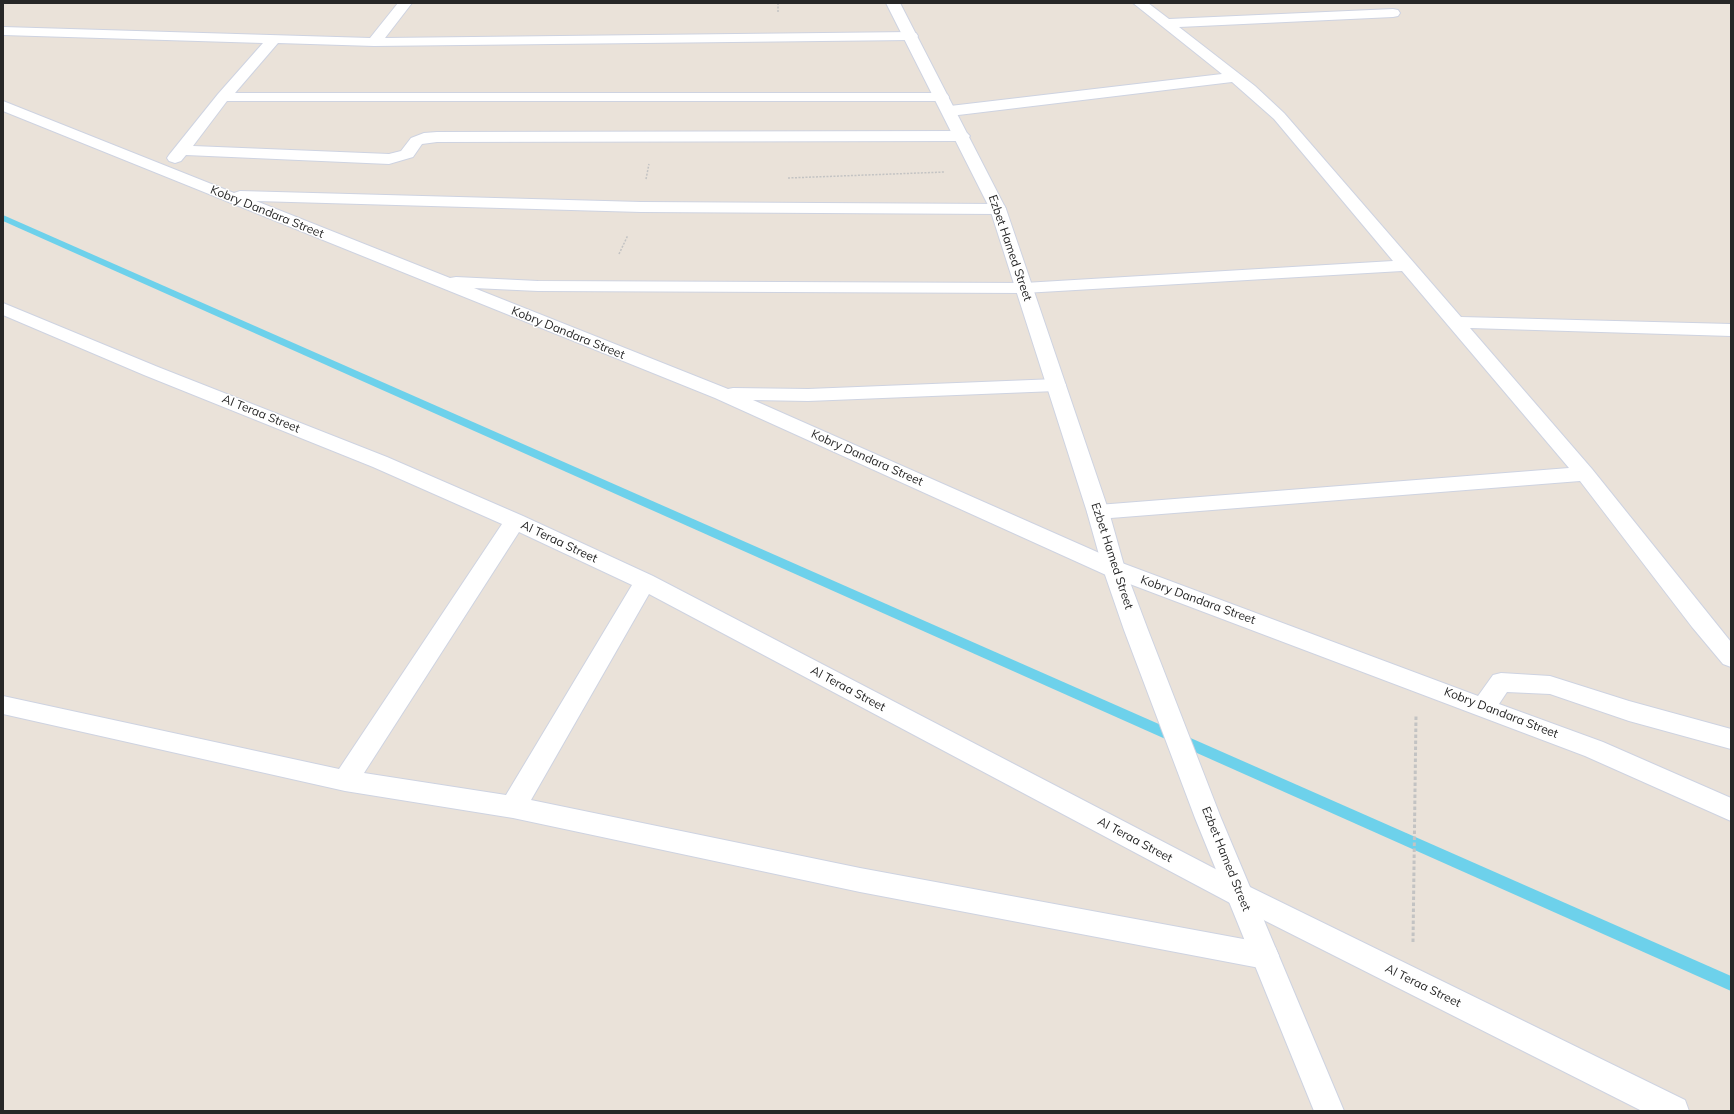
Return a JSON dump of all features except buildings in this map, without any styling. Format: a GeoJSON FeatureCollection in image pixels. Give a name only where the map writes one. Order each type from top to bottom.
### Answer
{"type":"FeatureCollection","features":[{"type":"Feature","properties":{"kind":"street"},"geometry":{"type":"LineString","coordinates":[[374,42],[405,3]]}},
{"type":"Feature","properties":{"kind":"street","name":"Ezbet Hamed Street"},"geometry":{"type":"LineString","coordinates":[[893,3],[980,170],[998,209],[1098,512],[1114,569],[1136,630],[1208,818],[1329,1111]]}},
{"type":"Feature","properties":{"kind":"street"},"geometry":{"type":"LineString","coordinates":[[1140,3],[1235,77],[1263,100],[1278,116],[1408,265],[1470,341],[1585,474],[1700,621],[1731,658]]}},
{"type":"Feature","properties":{"kind":"street"},"geometry":{"type":"LineString","coordinates":[[1166,23],[1393,13]]}},
{"type":"Feature","properties":{"kind":"street"},"geometry":{"type":"LineString","coordinates":[[3,31],[374,42],[911,36]]}},
{"type":"Feature","properties":{"kind":"street"},"geometry":{"type":"LineString","coordinates":[[164,170],[183,150],[223,97],[274,39]]}},
{"type":"Feature","properties":{"kind":"street"},"geometry":{"type":"LineString","coordinates":[[223,97],[946,104],[1235,77]]}},
{"type":"Feature","properties":{"kind":"street","name":"Kobry Dandara Street"},"geometry":{"type":"LineString","coordinates":[[3,106],[722,394],[1114,569],[1594,749],[1731,810]]}},
{"type":"Feature","properties":{"kind":"street"},"geometry":{"type":"LineString","coordinates":[[183,150],[389,159],[407,154],[416,141],[424,138],[437,137],[962,136]]}},
{"type":"Feature","properties":{"kind":"street"},"geometry":{"type":"LineString","coordinates":[[225,196],[641,207],[998,209]]}},
{"type":"Feature","properties":{"kind":"street"},"geometry":{"type":"LineString","coordinates":[[438,281],[546,286],[1024,288],[1408,265]]}},
{"type":"Feature","properties":{"kind":"street","name":"Al Teraa Street"},"geometry":{"type":"LineString","coordinates":[[3,308],[151,371],[380,462],[645,582],[1240,895],[1674,1111]]}},
{"type":"Feature","properties":{"kind":"street"},"geometry":{"type":"LineString","coordinates":[[1456,322],[1731,330]]}},
{"type":"Feature","properties":{"kind":"street"},"geometry":{"type":"LineString","coordinates":[[722,394],[808,396],[1056,385]]}},
{"type":"Feature","properties":{"kind":"street"},"geometry":{"type":"LineString","coordinates":[[1098,512],[1585,474]]}},
{"type":"Feature","properties":{"kind":"street"},"geometry":{"type":"LineString","coordinates":[[345,781],[515,522]]}},
{"type":"Feature","properties":{"kind":"street"},"geometry":{"type":"LineString","coordinates":[[513,807],[645,582]]}},
{"type":"Feature","properties":{"kind":"street"},"geometry":{"type":"LineString","coordinates":[[1483,707],[1501,682],[1550,685],[1629,711],[1731,739]]}},
{"type":"Feature","properties":{"kind":"street"},"geometry":{"type":"LineString","coordinates":[[3,706],[345,781],[513,807],[860,880],[1265,956]]}},
{"type":"Feature","properties":{"kind":"path"},"geometry":{"type":"LineString","coordinates":[[787,178],[980,170]]}},
{"type":"Feature","properties":{"kind":"path"},"geometry":{"type":"LineString","coordinates":[[1412,981],[1416,682]]}},
{"type":"Feature","properties":{"kind":"waterway"},"geometry":{"type":"LineString","coordinates":[[3,218],[1731,984]]}}]}
